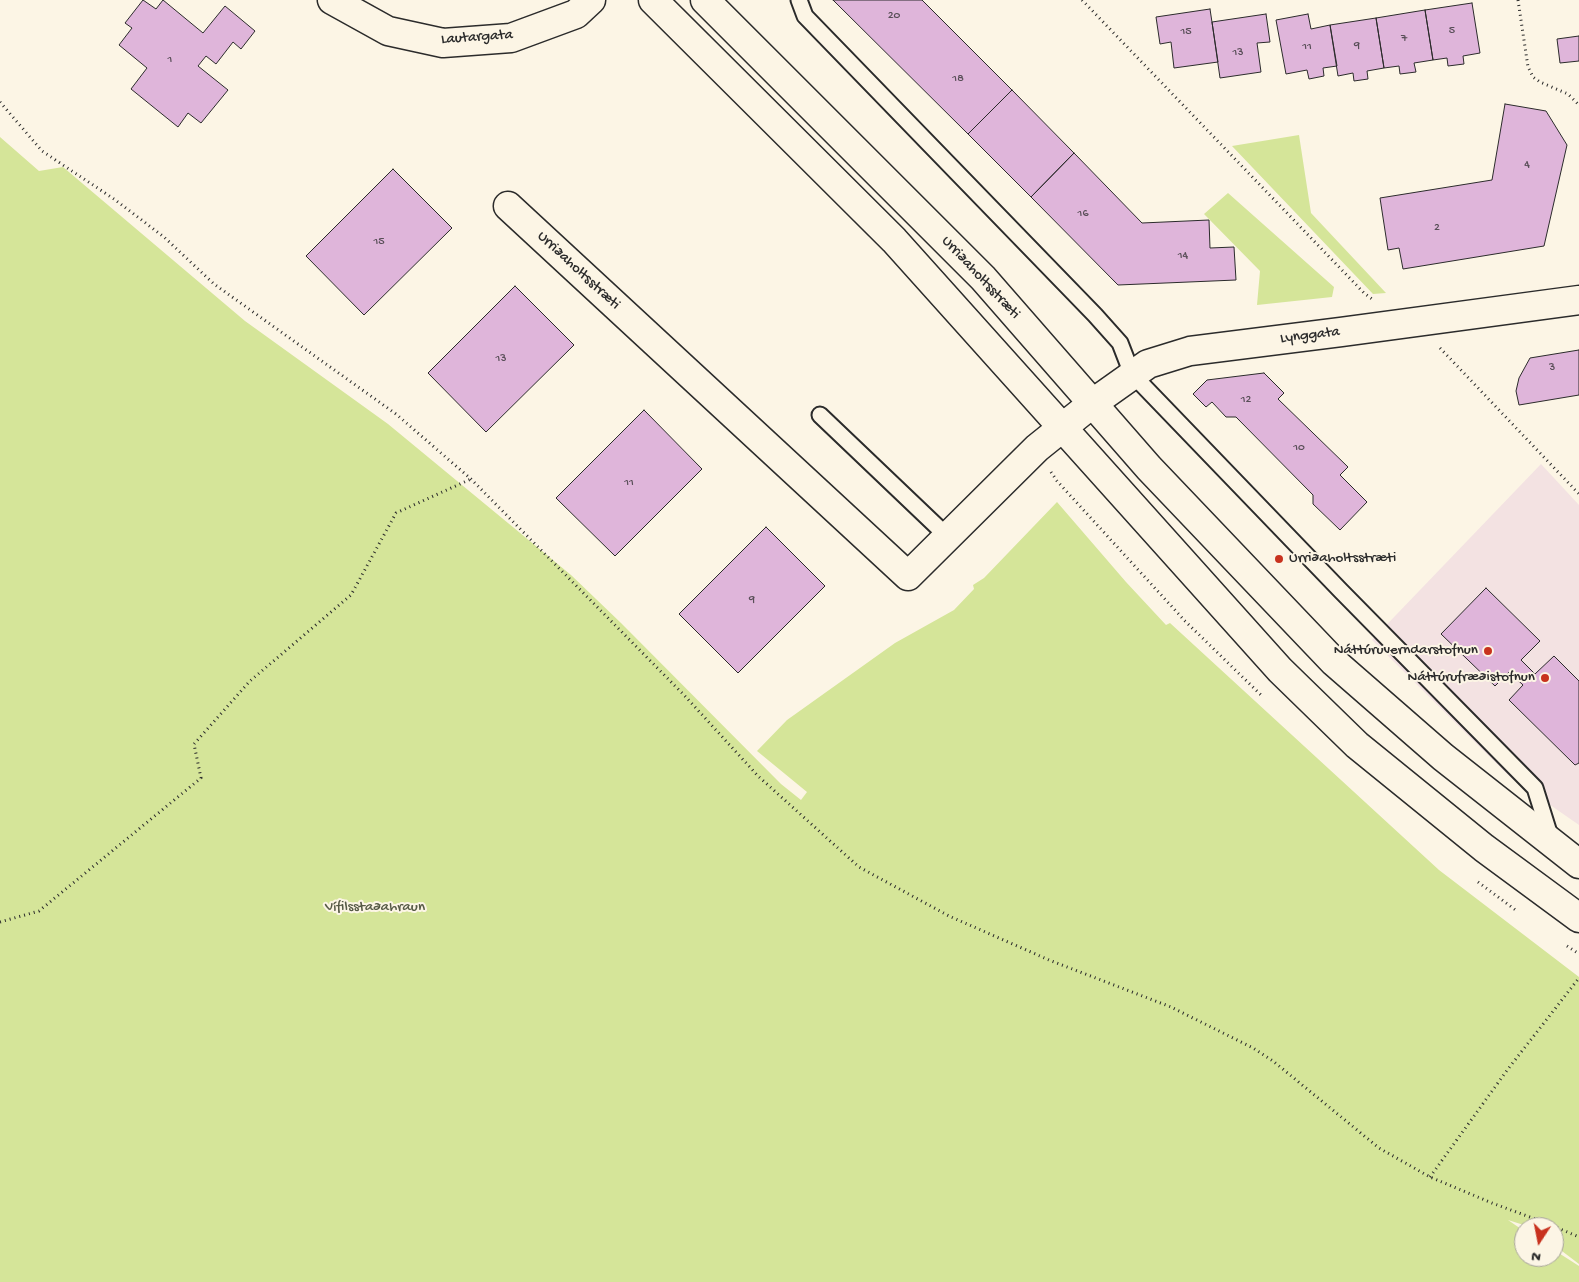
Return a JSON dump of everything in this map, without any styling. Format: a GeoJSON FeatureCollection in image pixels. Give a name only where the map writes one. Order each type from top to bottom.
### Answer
{"type":"FeatureCollection","features":[{"type":"Feature","properties":{"kind":"street","name":"Lautargata"},"geometry":{"type":"LineString","coordinates":[[332,0],[388,31],[443,43],[511,38],[576,14],[591,0]]}},
{"type":"Feature","properties":{"kind":"street"},"geometry":{"type":"LineString","coordinates":[[653,0],[894,240],[1280,670],[1350,738],[1484,848],[1579,918]]}},
{"type":"Feature","properties":{"kind":"street","name":"Urriðaholtsstræti"},"geometry":{"type":"LineString","coordinates":[[705,0],[983,278],[1149,468],[1334,662],[1443,757],[1579,864]]}},
{"type":"Feature","properties":{"kind":"street","name":"Urriðaholtsstræti"},"geometry":{"type":"LineString","coordinates":[[508,206],[908,576],[1037,448],[1062,427]]}},
{"type":"Feature","properties":{"kind":"street","name":"Lynggata"},"geometry":{"type":"LineString","coordinates":[[1062,427],[1148,364],[1190,351],[1579,300]]}},
{"type":"Feature","properties":{"kind":"lane"},"geometry":{"type":"LineString","coordinates":[[799,0],[806,16],[1095,314],[1120,343],[1132,374],[1341,591],[1535,788],[1553,845]]}},
{"type":"Feature","properties":{"kind":"lane"},"geometry":{"type":"LineString","coordinates":[[820,415],[948,537]]}},
{"type":"Feature","properties":{"kind":"path"},"geometry":{"type":"LineString","coordinates":[[1082,0],[1364,293],[1437,345],[1579,494]]}},
{"type":"Feature","properties":{"kind":"path"},"geometry":{"type":"LineString","coordinates":[[1518,0],[1528,67],[1533,77],[1568,94],[1579,105]]}},
{"type":"Feature","properties":{"kind":"path"},"geometry":{"type":"LineString","coordinates":[[0,102],[42,151],[157,232],[214,284],[396,414],[471,479],[684,695],[758,776],[859,867],[950,916],[1049,960],[1171,1007],[1253,1048],[1272,1061],[1379,1148],[1430,1177],[1579,1237]]}},
{"type":"Feature","properties":{"kind":"path"},"geometry":{"type":"LineString","coordinates":[[0,922],[39,911],[201,778],[194,744],[250,681],[351,595],[396,513],[471,479]]}},
{"type":"Feature","properties":{"kind":"path"},"geometry":{"type":"LineString","coordinates":[[1430,1177],[1508,1069],[1579,978]]}},
{"type":"Feature","properties":{"kind":"shaded area"},"geometry":{"type":"Polygon","coordinates":[[[1541,464],[1579,505],[1579,825],[1510,777],[1372,640],[1541,464]]]}},
{"type":"Feature","properties":{"kind":"green space"},"geometry":{"type":"Polygon","coordinates":[[[1299,135],[1311,213],[1386,293],[1373,294],[1232,146],[1299,135]]]}},
{"type":"Feature","properties":{"kind":"green space","name":"Vífilsstaðahraun"},"geometry":{"type":"Polygon","coordinates":[[[0,137],[39,171],[63,167],[245,321],[388,424],[571,575],[781,784],[801,800],[807,792],[757,751],[787,720],[895,643],[954,610],[974,589],[973,585],[984,578],[1057,502],[1166,625],[1170,623],[1439,870],[1579,977],[1579,1264],[1564,1253],[1564,1217],[1514,1217],[1514,1222],[1508,1220],[1514,1224],[1514,1267],[1564,1267],[1564,1256],[1579,1266],[1579,1282],[0,1282],[0,137]]]}},
{"type":"Feature","properties":{"kind":"green space"},"geometry":{"type":"Polygon","coordinates":[[[1228,193],[1334,287],[1332,297],[1257,305],[1260,271],[1204,214],[1228,193]]]}},
{"type":"Feature","properties":{"kind":"building"},"geometry":{"type":"Polygon","coordinates":[[[143,0],[156,9],[163,0],[203,33],[225,6],[255,31],[241,49],[233,42],[216,64],[206,56],[198,66],[228,90],[201,123],[188,113],[178,127],[131,89],[147,68],[119,45],[132,28],[125,23],[143,0]]]}},
{"type":"Feature","properties":{"kind":"building"},"geometry":{"type":"Polygon","coordinates":[[[833,0],[922,0],[1012,90],[968,134],[833,0]]]}},
{"type":"Feature","properties":{"kind":"building"},"geometry":{"type":"Polygon","coordinates":[[[1472,3],[1480,53],[1463,56],[1464,64],[1448,66],[1447,58],[1433,60],[1425,10],[1472,3]]]}},
{"type":"Feature","properties":{"kind":"building"},"geometry":{"type":"Polygon","coordinates":[[[1210,9],[1218,62],[1174,68],[1171,42],[1160,44],[1156,17],[1210,9]]]}},
{"type":"Feature","properties":{"kind":"building"},"geometry":{"type":"Polygon","coordinates":[[[1425,10],[1433,60],[1414,63],[1416,72],[1400,74],[1399,66],[1384,68],[1376,18],[1425,10]]]}},
{"type":"Feature","properties":{"kind":"building"},"geometry":{"type":"Polygon","coordinates":[[[1266,14],[1270,42],[1257,43],[1261,72],[1220,78],[1212,22],[1266,14]]]}},
{"type":"Feature","properties":{"kind":"building"},"geometry":{"type":"Polygon","coordinates":[[[1308,14],[1311,29],[1330,25],[1337,66],[1323,68],[1324,76],[1309,79],[1307,70],[1286,74],[1276,20],[1308,14]]]}},
{"type":"Feature","properties":{"kind":"building"},"geometry":{"type":"Polygon","coordinates":[[[1376,18],[1384,68],[1367,71],[1368,79],[1354,81],[1353,73],[1338,76],[1330,25],[1376,18]]]}},
{"type":"Feature","properties":{"kind":"building"},"geometry":{"type":"Polygon","coordinates":[[[1579,36],[1579,61],[1560,63],[1557,39],[1579,36]]]}},
{"type":"Feature","properties":{"kind":"building"},"geometry":{"type":"Polygon","coordinates":[[[1012,90],[1074,153],[1031,197],[968,134],[1012,90]]]}},
{"type":"Feature","properties":{"kind":"building"},"geometry":{"type":"Polygon","coordinates":[[[1505,104],[1546,111],[1567,145],[1544,246],[1403,269],[1399,248],[1388,250],[1380,198],[1492,180],[1505,104]]]}},
{"type":"Feature","properties":{"kind":"building"},"geometry":{"type":"Polygon","coordinates":[[[1074,153],[1142,223],[1209,220],[1210,248],[1234,247],[1236,280],[1118,285],[1031,197],[1074,153]]]}},
{"type":"Feature","properties":{"kind":"building"},"geometry":{"type":"Polygon","coordinates":[[[393,169],[452,228],[364,315],[306,256],[393,169]]]}},
{"type":"Feature","properties":{"kind":"building"},"geometry":{"type":"Polygon","coordinates":[[[515,286],[574,345],[486,432],[428,373],[515,286]]]}},
{"type":"Feature","properties":{"kind":"building"},"geometry":{"type":"Polygon","coordinates":[[[1579,350],[1579,395],[1519,405],[1516,391],[1519,378],[1530,358],[1579,350]]]}},
{"type":"Feature","properties":{"kind":"building"},"geometry":{"type":"Polygon","coordinates":[[[1264,373],[1284,393],[1278,399],[1348,467],[1340,475],[1367,502],[1340,530],[1313,504],[1313,495],[1236,417],[1226,417],[1212,402],[1206,407],[1193,394],[1207,380],[1264,373]]]}},
{"type":"Feature","properties":{"kind":"building"},"geometry":{"type":"Polygon","coordinates":[[[644,410],[702,469],[615,556],[556,498],[644,410]]]}},
{"type":"Feature","properties":{"kind":"building"},"geometry":{"type":"Polygon","coordinates":[[[766,527],[825,586],[738,673],[679,614],[766,527]]]}},
{"type":"Feature","properties":{"kind":"building","name":"Náttúrufræðistofnun"},"geometry":{"type":"Polygon","coordinates":[[[1486,588],[1540,641],[1521,660],[1535,674],[1554,656],[1579,681],[1579,763],[1575,765],[1509,700],[1523,685],[1509,672],[1495,686],[1441,634],[1486,588]]]}},
{"type":"Feature","properties":{"kind":"place","name":"Urriðaholtsstræti"},"geometry":{"type":"Point","coordinates":[1279,559]}},
{"type":"Feature","properties":{"kind":"place","name":"Náttúruverndarstofnun"},"geometry":{"type":"Point","coordinates":[1488,651]}},
{"type":"Feature","properties":{"kind":"place","name":"Náttúrufræðistofnun"},"geometry":{"type":"Point","coordinates":[1545,678]}}]}
